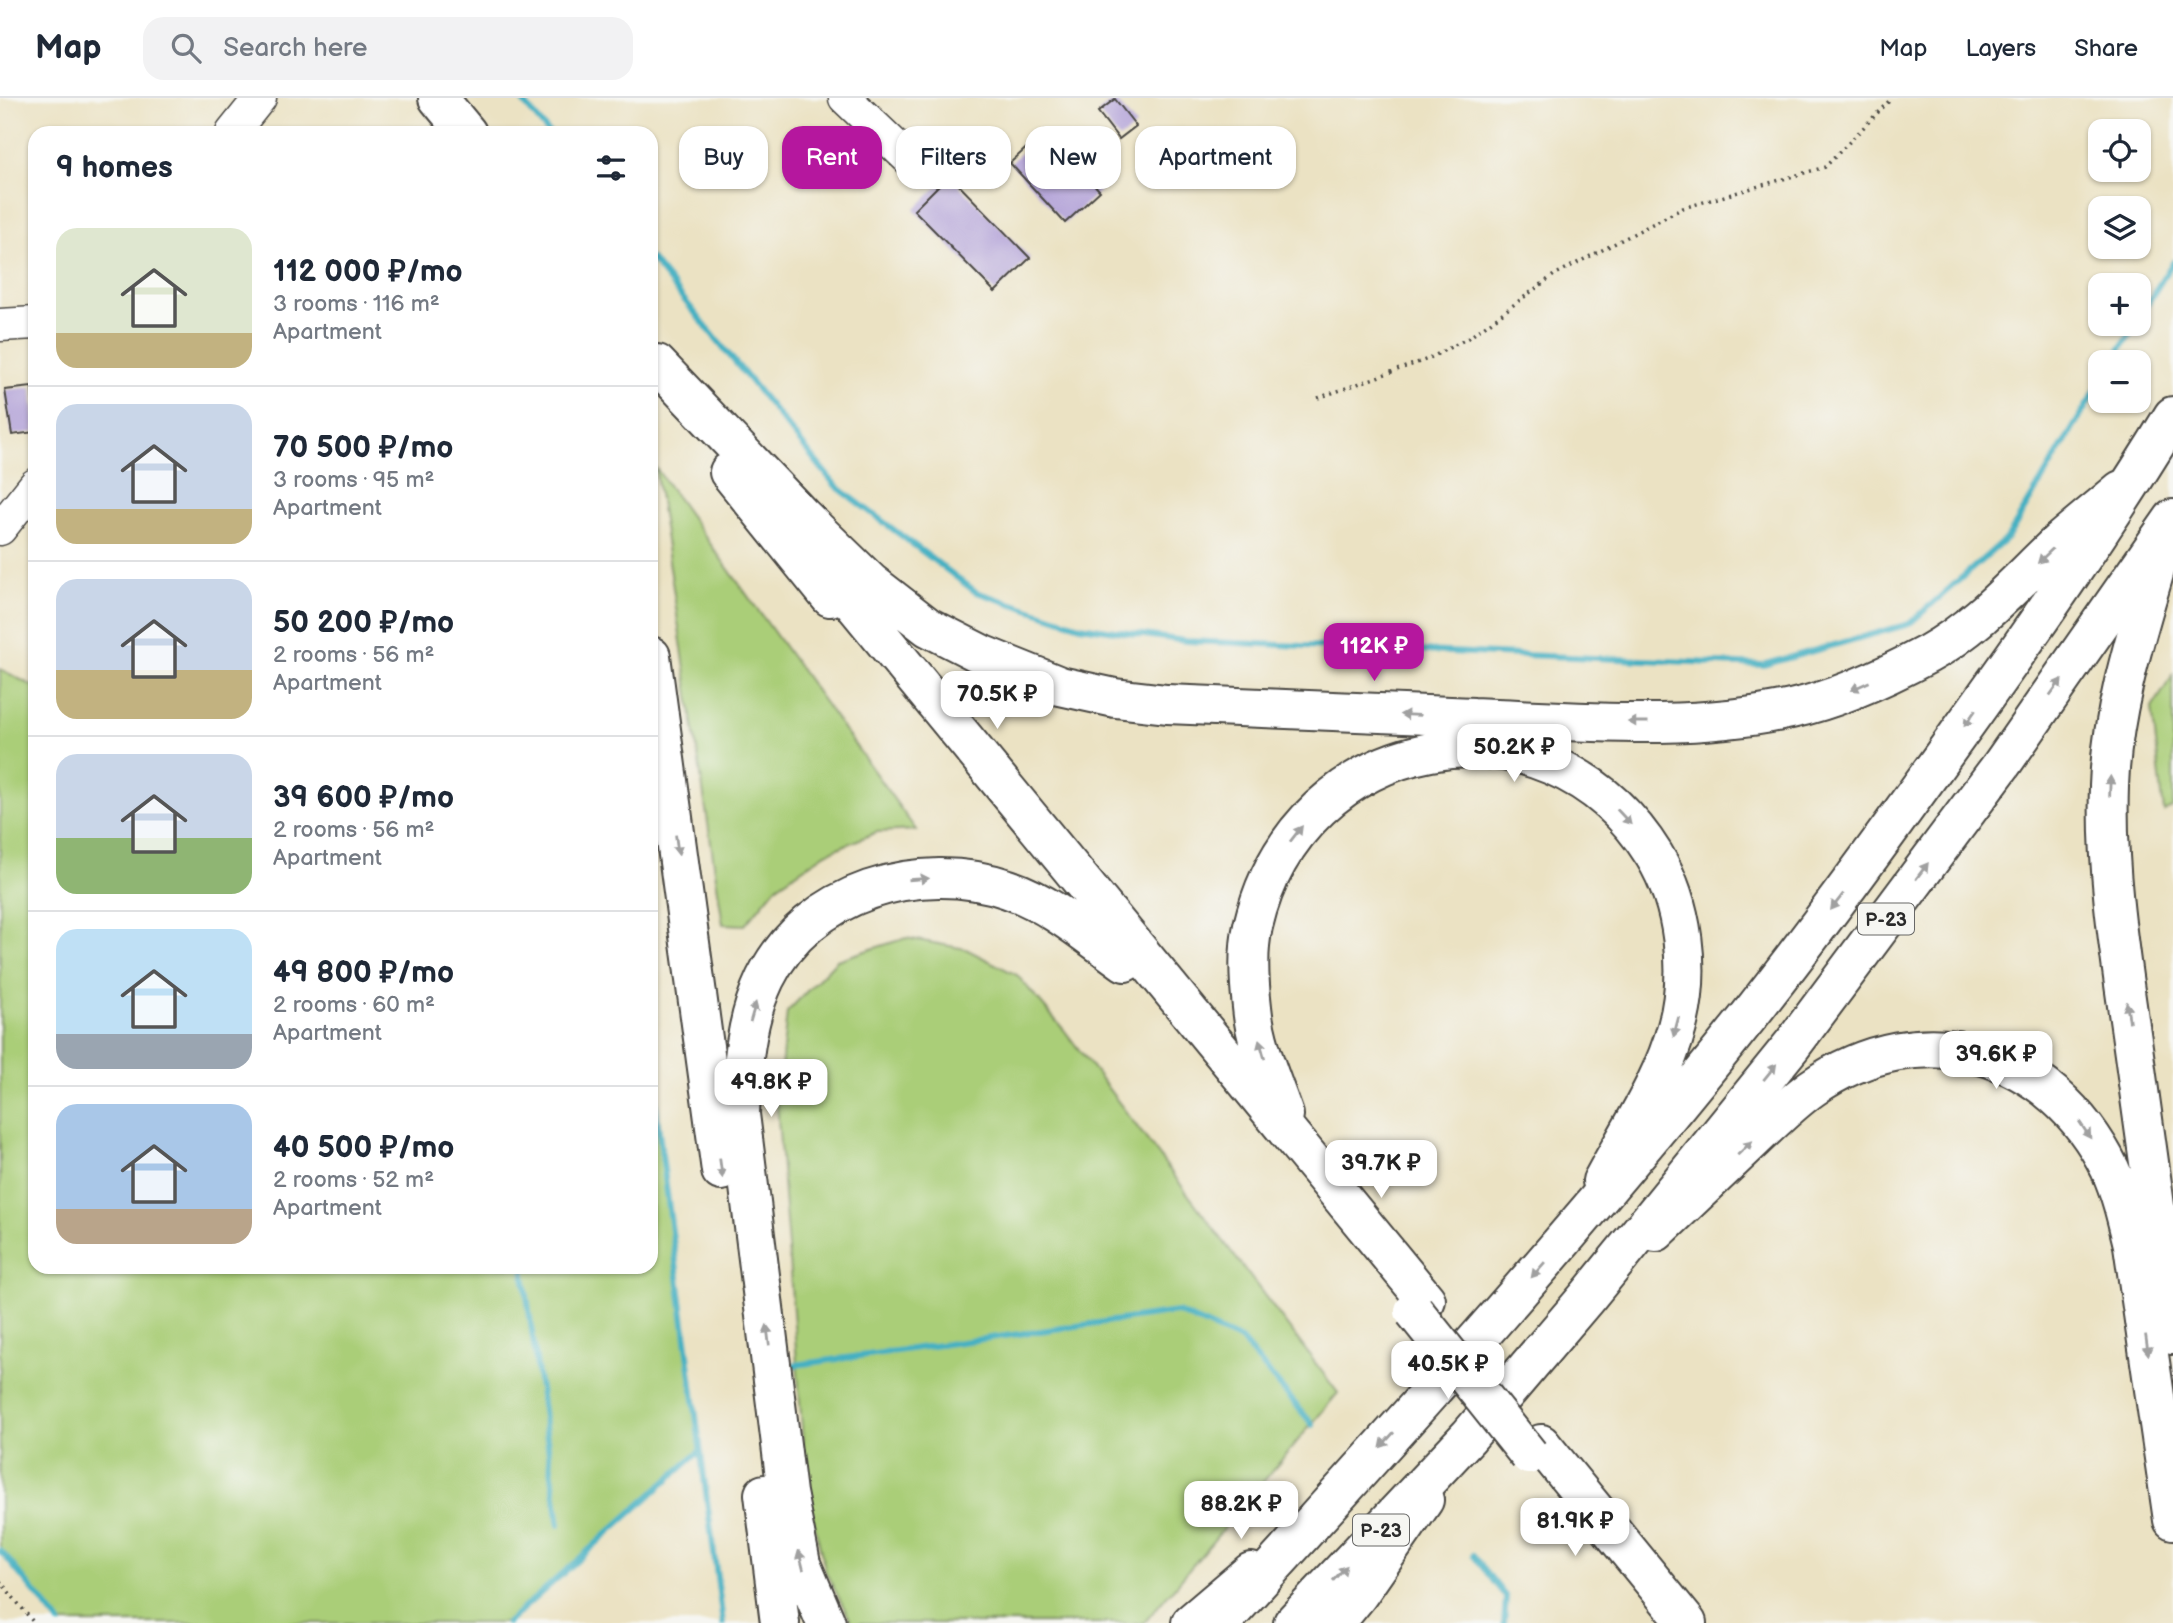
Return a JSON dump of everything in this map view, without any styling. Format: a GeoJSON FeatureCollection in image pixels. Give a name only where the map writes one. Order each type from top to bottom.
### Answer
{"type":"FeatureCollection","features":[{"type":"Feature","properties":{"kind":"main road"},"geometry":{"type":"LineString","coordinates":[[427,99],[443,126]]}},
{"type":"Feature","properties":{"kind":"main road"},"geometry":{"type":"LineString","coordinates":[[427,99],[459,126]]}},
{"type":"Feature","properties":{"kind":"main road"},"geometry":{"type":"LineString","coordinates":[[658,371],[870,582],[928,627],[983,656],[1060,686],[1115,698],[1167,704],[1600,722],[1695,722],[1790,709],[1824,701],[1930,653],[1984,614],[2061,541],[2134,480]]}},
{"type":"Feature","properties":{"kind":"main road"},"geometry":{"type":"LineString","coordinates":[[658,372],[1125,962],[1420,1306]]}},
{"type":"Feature","properties":{"kind":"main road"},"geometry":{"type":"LineString","coordinates":[[658,372],[1291,1137],[1667,1623]]}},
{"type":"Feature","properties":{"kind":"main road","name":"Р-23"},"geometry":{"type":"LineString","coordinates":[[1220,1623],[1330,1504],[1582,1218],[1748,1017],[1849,887],[2025,641],[2134,480],[2173,416]]}},
{"type":"Feature","properties":{"kind":"main road"},"geometry":{"type":"LineString","coordinates":[[2170,523],[2125,678],[2109,786],[2113,883],[2120,952],[2173,1335]]}},
{"type":"Feature","properties":{"kind":"main road","name":"Р-23"},"geometry":{"type":"LineString","coordinates":[[1293,1623],[1469,1436],[1588,1296],[1793,1044],[2002,764],[2170,523]]}},
{"type":"Feature","properties":{"kind":"main road"},"geometry":{"type":"LineString","coordinates":[[658,708],[780,1623]]}},
{"type":"Feature","properties":{"kind":"main road"},"geometry":{"type":"LineString","coordinates":[[1291,1137],[1252,1010],[1250,979],[1252,929],[1261,898],[1284,850],[1321,806],[1346,786],[1393,762],[1438,750],[1463,748],[1511,752],[1559,768],[1582,781],[1606,798],[1628,819],[1664,871],[1679,922],[1684,983],[1677,1027],[1659,1075],[1582,1218]]}},
{"type":"Feature","properties":{"kind":"main road"},"geometry":{"type":"LineString","coordinates":[[826,1623],[801,1564],[787,1493],[740,1114],[743,1064],[749,1026],[766,976],[806,926],[837,903],[876,887],[922,878],[950,878],[1008,889],[1041,903],[1125,962]]}},
{"type":"Feature","properties":{"kind":"main road"},"geometry":{"type":"LineString","coordinates":[[1588,1296],[1811,1088],[1848,1068],[1897,1052],[1955,1050],[1982,1055],[2010,1065],[2036,1080],[2061,1100],[2079,1121],[2110,1170],[2124,1208],[2133,1245],[2173,1520]]}},
{"type":"Feature","properties":{"kind":"main road"},"geometry":{"type":"LineString","coordinates":[[1335,1623],[1358,1595],[1469,1436]]}},
{"type":"Feature","properties":{"kind":"main road"},"geometry":{"type":"LineString","coordinates":[[1535,1450],[1687,1623]]}},
{"type":"Feature","properties":{"kind":"main road"},"geometry":{"type":"LineString","coordinates":[[1191,1623],[1330,1504]]}},
{"type":"Feature","properties":{"kind":"street"},"geometry":{"type":"LineString","coordinates":[[238,126],[260,98]]}},
{"type":"Feature","properties":{"kind":"street"},"geometry":{"type":"LineString","coordinates":[[845,98],[896,147]]}},
{"type":"Feature","properties":{"kind":"street"},"geometry":{"type":"LineString","coordinates":[[0,325],[28,323]]}},
{"type":"Feature","properties":{"kind":"street"},"geometry":{"type":"LineString","coordinates":[[0,529],[28,494]]}},
{"type":"Feature","properties":{"kind":"path"},"geometry":{"type":"LineString","coordinates":[[1318,398],[1428,359],[1470,337],[1554,275],[1684,208],[1825,167],[1892,98]]}},
{"type":"Feature","properties":{"kind":"path"},"geometry":{"type":"LineString","coordinates":[[0,1581],[34,1623]]}},
{"type":"Feature","properties":{"kind":"green space"},"geometry":{"type":"Polygon","coordinates":[[[658,471],[916,830],[877,832],[826,853],[777,886],[745,925],[723,924],[658,487],[658,471]]]}},
{"type":"Feature","properties":{"kind":"green space"},"geometry":{"type":"Polygon","coordinates":[[[0,669],[28,683],[28,1274],[658,1274],[658,1124],[700,1451],[507,1623],[60,1623],[0,1550],[0,669]]]}},
{"type":"Feature","properties":{"kind":"green space"},"geometry":{"type":"Polygon","coordinates":[[[2173,675],[2173,807],[2164,812],[2152,708],[2173,675]]]}},
{"type":"Feature","properties":{"kind":"green space"},"geometry":{"type":"Polygon","coordinates":[[[906,938],[966,949],[1017,975],[1064,1030],[1338,1393],[1144,1623],[852,1623],[826,1573],[807,1492],[777,1105],[787,1012],[837,960],[906,938]]]}},
{"type":"Feature","properties":{"kind":"building"},"geometry":{"type":"Polygon","coordinates":[[[1115,99],[1136,126],[1121,137],[1121,126],[1109,126],[1098,112],[1115,99]]]}},
{"type":"Feature","properties":{"kind":"building"},"geometry":{"type":"Polygon","coordinates":[[[1025,149],[1025,179],[1011,164],[1025,149]]]}},
{"type":"Feature","properties":{"kind":"building"},"geometry":{"type":"Polygon","coordinates":[[[935,189],[963,189],[1030,258],[995,292],[914,210],[935,189]]]}},
{"type":"Feature","properties":{"kind":"building"},"geometry":{"type":"Polygon","coordinates":[[[1034,189],[1098,189],[1100,191],[1065,223],[1034,189]]]}},
{"type":"Feature","properties":{"kind":"building"},"geometry":{"type":"Polygon","coordinates":[[[28,387],[28,433],[12,435],[5,390],[28,387]]]}},
{"type":"Feature","properties":{"kind":"waterway"},"geometry":{"type":"LineString","coordinates":[[520,98],[543,126]]}},
{"type":"Feature","properties":{"kind":"waterway"},"geometry":{"type":"LineString","coordinates":[[2151,298],[2173,262]]}},
{"type":"Feature","properties":{"kind":"waterway"},"geometry":{"type":"LineString","coordinates":[[658,268],[836,486],[976,592],[1080,626],[1186,641],[1763,665],[1909,624],[2008,537],[2088,403]]}},
{"type":"Feature","properties":{"kind":"waterway"},"geometry":{"type":"LineString","coordinates":[[2120,350],[2129,336]]}},
{"type":"Feature","properties":{"kind":"waterway"},"geometry":{"type":"LineString","coordinates":[[658,1124],[723,1623]]}},
{"type":"Feature","properties":{"kind":"waterway"},"geometry":{"type":"LineString","coordinates":[[524,1274],[559,1525]]}},
{"type":"Feature","properties":{"kind":"waterway"},"geometry":{"type":"LineString","coordinates":[[788,1366],[1177,1312],[1241,1340],[1313,1425]]}},
{"type":"Feature","properties":{"kind":"waterway"},"geometry":{"type":"LineString","coordinates":[[507,1623],[700,1451]]}},
{"type":"Feature","properties":{"kind":"waterway"},"geometry":{"type":"LineString","coordinates":[[0,1550],[60,1623]]}},
{"type":"Feature","properties":{"kind":"waterway"},"geometry":{"type":"LineString","coordinates":[[1473,1555],[1506,1597],[1504,1623]]}}]}
